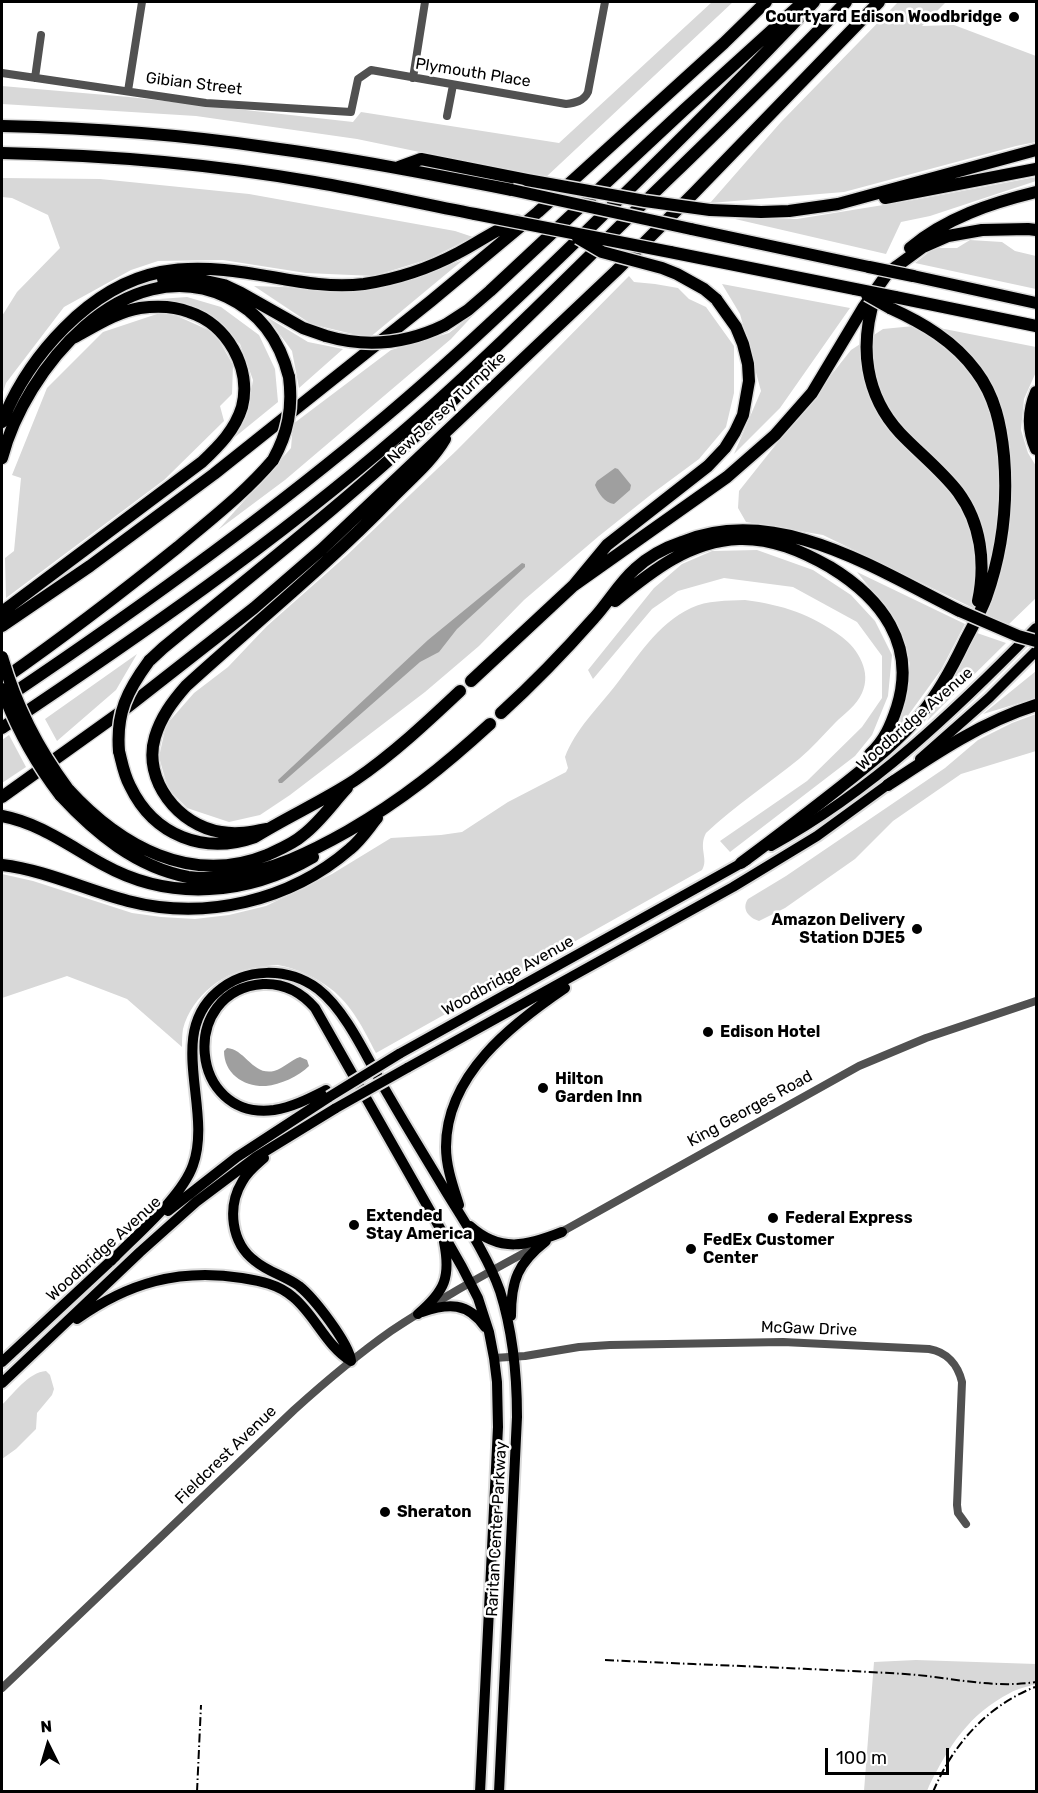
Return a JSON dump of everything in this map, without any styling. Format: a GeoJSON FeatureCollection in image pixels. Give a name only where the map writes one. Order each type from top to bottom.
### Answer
{"type":"FeatureCollection","features":[{"type":"Feature","properties":{"kind":"highway"},"geometry":{"type":"LineString","coordinates":[[2,626],[90,566],[214,474],[431,301],[538,212],[766,2]]}},
{"type":"Feature","properties":{"kind":"highway"},"geometry":{"type":"LineString","coordinates":[[98,301],[146,282],[192,278],[233,288],[303,328],[342,341],[382,343],[413,338],[445,325],[468,310],[490,291],[804,2]]}},
{"type":"Feature","properties":{"kind":"highway","name":"New Jersey Turnpike"},"geometry":{"type":"LineString","coordinates":[[2,700],[163,590],[235,537],[387,415],[559,258],[661,159],[814,2]]}},
{"type":"Feature","properties":{"kind":"highway","name":"New Jersey Turnpike"},"geometry":{"type":"LineString","coordinates":[[2,728],[178,608],[251,554],[399,435],[510,334],[794,57],[846,2]]}},
{"type":"Feature","properties":{"kind":"highway","name":"New Jersey Turnpike"},"geometry":{"type":"LineString","coordinates":[[2,797],[125,709],[254,608],[321,550],[694,194],[879,2]]}},
{"type":"Feature","properties":{"kind":"highway"},"geometry":{"type":"LineString","coordinates":[[2,126],[110,130],[263,146],[397,167],[1036,303]]}},
{"type":"Feature","properties":{"kind":"highway"},"geometry":{"type":"LineString","coordinates":[[397,167],[421,159],[645,201],[735,212],[789,211],[854,200],[865,195],[1036,150]]}},
{"type":"Feature","properties":{"kind":"highway"},"geometry":{"type":"LineString","coordinates":[[2,153],[65,155],[225,169],[316,182],[855,289],[892,302],[1036,326]]}},
{"type":"Feature","properties":{"kind":"highway"},"geometry":{"type":"LineString","coordinates":[[854,200],[866,202],[1036,169]]}},
{"type":"Feature","properties":{"kind":"highway"},"geometry":{"type":"LineString","coordinates":[[897,266],[904,253],[939,227],[980,209],[1036,192]]}},
{"type":"Feature","properties":{"kind":"highway"},"geometry":{"type":"LineString","coordinates":[[2,422],[22,380],[57,335],[107,293],[143,277],[182,269],[225,270],[334,285],[387,280],[437,264],[504,226],[538,212]]}},
{"type":"Feature","properties":{"kind":"highway"},"geometry":{"type":"LineString","coordinates":[[998,230],[1036,238]]}},
{"type":"Feature","properties":{"kind":"highway"},"geometry":{"type":"LineString","coordinates":[[573,586],[727,477],[775,435],[812,393],[880,284],[897,266],[923,247],[948,236],[965,232],[1036,230]]}},
{"type":"Feature","properties":{"kind":"highway"},"geometry":{"type":"LineString","coordinates":[[471,681],[573,586],[607,545],[708,466],[725,448],[735,432],[743,415],[747,398],[748,364],[743,344],[736,327],[716,299],[704,289],[677,274],[602,252],[571,234]]}},
{"type":"Feature","properties":{"kind":"highway"},"geometry":{"type":"LineString","coordinates":[[880,284],[874,301],[866,344],[866,359],[872,389],[887,418],[958,492],[967,506],[978,534],[981,550],[981,587],[968,636]]}},
{"type":"Feature","properties":{"kind":"highway"},"geometry":{"type":"LineString","coordinates":[[2,458],[9,433],[35,383],[53,359],[82,327],[113,306],[132,297],[165,287],[192,287],[220,294],[255,315],[278,344],[285,360],[289,377],[291,410],[281,445],[273,460],[261,474],[233,501],[154,566],[2,680]]}},
{"type":"Feature","properties":{"kind":"highway"},"geometry":{"type":"LineString","coordinates":[[741,863],[772,841],[892,744],[922,712],[946,677],[968,636],[985,600],[999,553],[1006,487],[1003,440],[995,405],[987,388],[967,359],[939,334],[892,302]]}},
{"type":"Feature","properties":{"kind":"highway"},"geometry":{"type":"LineString","coordinates":[[2,612],[202,462],[228,434],[242,406],[244,388],[242,371],[229,341],[206,319],[190,312],[173,308],[138,309],[118,315],[73,338]]}},
{"type":"Feature","properties":{"kind":"highway"},"geometry":{"type":"LineString","coordinates":[[460,691],[425,724],[354,780],[248,840],[221,845],[199,843],[165,828],[139,802],[123,770],[118,734],[120,716],[126,697],[149,662],[163,648],[331,511],[426,426],[489,364],[510,334]]}},
{"type":"Feature","properties":{"kind":"highway"},"geometry":{"type":"LineString","coordinates":[[1036,392],[1030,416],[1031,432],[1036,449]]}},
{"type":"Feature","properties":{"kind":"highway"},"geometry":{"type":"LineString","coordinates":[[267,829],[242,833],[220,832],[189,820],[174,807],[163,793],[156,776],[153,759],[154,739],[162,719],[172,702],[186,686],[312,575],[436,455],[454,425]]}},
{"type":"Feature","properties":{"kind":"highway"},"geometry":{"type":"LineString","coordinates":[[501,714],[564,652],[632,571],[647,558],[692,537],[717,531],[768,532],[827,546],[960,611],[1036,642]]}},
{"type":"Feature","properties":{"kind":"highway"},"geometry":{"type":"LineString","coordinates":[[597,614],[650,573],[693,548],[738,539],[764,540],[791,548],[814,558],[855,583],[886,616],[894,632],[902,660],[902,689],[889,729],[879,745],[830,795]]}},
{"type":"Feature","properties":{"kind":"highway"},"geometry":{"type":"LineString","coordinates":[[2,657],[27,725],[78,815],[120,849],[141,861],[167,872],[191,878],[242,875],[266,869],[332,840],[383,810],[432,775],[490,724]]}},
{"type":"Feature","properties":{"kind":"highway"},"geometry":{"type":"LineString","coordinates":[[2,689],[18,729],[30,751],[64,792],[102,823],[145,850],[170,860],[194,865],[240,864],[282,849],[305,834],[354,780]]}},
{"type":"Feature","properties":{"kind":"highway"},"geometry":{"type":"LineString","coordinates":[[888,785],[954,741],[1005,716],[1036,705]]}},
{"type":"Feature","properties":{"kind":"highway"},"geometry":{"type":"LineString","coordinates":[[2,865],[24,869],[108,896],[155,907],[203,909],[226,906],[293,886],[314,874],[350,850],[383,810]]}},
{"type":"Feature","properties":{"kind":"highway"},"geometry":{"type":"LineString","coordinates":[[2,816],[25,822],[60,839],[120,874],[140,882],[182,890],[226,887],[270,878],[295,868],[315,856],[332,840]]}},
{"type":"Feature","properties":{"kind":"main road","name":"Woodbridge Avenue"},"geometry":{"type":"LineString","coordinates":[[2,1362],[172,1207],[225,1165],[328,1094],[809,823],[843,800],[944,717],[1036,628]]}},
{"type":"Feature","properties":{"kind":"main road","name":"Woodbridge Avenue"},"geometry":{"type":"LineString","coordinates":[[2,1383],[167,1227],[207,1193],[268,1149],[336,1108],[733,887],[817,836],[888,785],[956,728],[1036,651]]}},
{"type":"Feature","properties":{"kind":"main road"},"geometry":{"type":"LineString","coordinates":[[465,1221],[448,1168],[446,1146],[451,1116],[463,1087],[488,1052],[516,1024],[560,991],[628,946]]}},
{"type":"Feature","properties":{"kind":"main road"},"geometry":{"type":"LineString","coordinates":[[111,1261],[177,1193],[189,1175],[194,1162],[200,1128],[192,1044],[200,1014],[210,998],[225,985],[241,977],[258,973],[276,973],[299,979],[316,987],[331,1000],[343,1016],[465,1221],[482,1236],[506,1245],[540,1240],[562,1232]]}},
{"type":"Feature","properties":{"kind":"main road"},"geometry":{"type":"LineString","coordinates":[[328,1094],[271,1110],[250,1108],[228,1098],[212,1080],[204,1055],[205,1033],[216,1010],[227,998],[240,990],[264,984],[291,989],[304,996],[323,1019],[438,1224],[447,1256],[446,1278],[438,1294],[418,1314]]}},
{"type":"Feature","properties":{"kind":"main road"},"geometry":{"type":"LineString","coordinates":[[336,1108],[283,1143],[252,1170],[242,1181],[237,1192],[233,1221],[237,1238],[246,1253],[260,1265],[291,1281],[307,1294],[345,1344],[351,1361]]}},
{"type":"Feature","properties":{"kind":"main road","name":"Raritan Center Parkway"},"geometry":{"type":"LineString","coordinates":[[465,1221],[492,1271],[502,1297],[511,1337],[517,1387],[516,1461],[499,1791]]}},
{"type":"Feature","properties":{"kind":"main road","name":"Raritan Center Parkway"},"geometry":{"type":"LineString","coordinates":[[438,1224],[471,1283],[481,1307],[489,1332],[497,1382],[498,1427],[480,1791]]}},
{"type":"Feature","properties":{"kind":"main road"},"geometry":{"type":"LineString","coordinates":[[511,1337],[511,1302],[514,1282],[524,1261],[546,1241]]}},
{"type":"Feature","properties":{"kind":"main road"},"geometry":{"type":"LineString","coordinates":[[36,1350],[83,1314],[129,1289],[174,1277],[210,1275],[267,1283],[284,1290],[300,1303],[337,1350],[351,1361]]}},
{"type":"Feature","properties":{"kind":"main road"},"geometry":{"type":"LineString","coordinates":[[418,1314],[443,1307],[460,1307],[477,1316],[489,1332]]}},
{"type":"Feature","properties":{"kind":"street"},"geometry":{"type":"LineString","coordinates":[[128,91],[142,2]]}},
{"type":"Feature","properties":{"kind":"street"},"geometry":{"type":"LineString","coordinates":[[413,78],[425,2]]}},
{"type":"Feature","properties":{"kind":"street","name":"Plymouth Place"},"geometry":{"type":"LineString","coordinates":[[358,79],[371,70],[566,104],[574,103],[586,98],[588,92],[605,2]]}},
{"type":"Feature","properties":{"kind":"street"},"geometry":{"type":"LineString","coordinates":[[35,78],[41,35]]}},
{"type":"Feature","properties":{"kind":"street","name":"Gibian Street"},"geometry":{"type":"LineString","coordinates":[[2,73],[206,103],[351,112],[358,79]]}},
{"type":"Feature","properties":{"kind":"street"},"geometry":{"type":"LineString","coordinates":[[447,116],[453,85]]}},
{"type":"Feature","properties":{"kind":"street","name":"King Georges Road"},"geometry":{"type":"LineString","coordinates":[[492,1271],[859,1066],[926,1038],[1036,1001]]}},
{"type":"Feature","properties":{"kind":"street","name":"Fieldcrest Avenue"},"geometry":{"type":"LineString","coordinates":[[2,1688],[294,1410],[351,1361],[418,1314],[492,1271]]}},
{"type":"Feature","properties":{"kind":"street","name":"McGaw Drive"},"geometry":{"type":"LineString","coordinates":[[494,1358],[598,1345],[774,1342],[938,1351],[950,1358],[962,1383],[957,1502],[958,1513],[966,1524]]}},
{"type":"Feature","properties":{"kind":"shaded area"},"geometry":{"type":"Polygon","coordinates":[[[712,2],[733,2],[545,178],[357,139],[196,116],[2,104],[2,86],[129,97],[353,122],[361,112],[559,143],[712,2]]]}},
{"type":"Feature","properties":{"kind":"shaded area"},"geometry":{"type":"Polygon","coordinates":[[[898,2],[946,2],[922,26],[954,25],[1036,56],[1036,142],[844,192],[710,203],[781,122],[898,2]]]}},
{"type":"Feature","properties":{"kind":"shaded area"},"geometry":{"type":"Polygon","coordinates":[[[1036,177],[1036,181],[930,216],[901,222],[886,254],[735,219],[797,219],[1036,177]]]}},
{"type":"Feature","properties":{"kind":"shaded area"},"geometry":{"type":"Polygon","coordinates":[[[2,178],[100,179],[249,194],[455,231],[473,237],[429,259],[374,276],[306,273],[223,260],[158,261],[131,270],[64,307],[6,383],[2,395],[2,316],[17,292],[60,248],[48,215],[12,198],[2,197],[2,178]]]}},
{"type":"Feature","properties":{"kind":"shaded area"},"geometry":{"type":"Polygon","coordinates":[[[970,240],[1002,242],[1015,251],[1036,256],[1036,289],[915,263],[934,248],[957,248],[970,240]]]}},
{"type":"Feature","properties":{"kind":"shaded area"},"geometry":{"type":"Polygon","coordinates":[[[463,260],[369,338],[311,324],[254,286],[337,289],[394,285],[463,260]]]}},
{"type":"Feature","properties":{"kind":"shaded area"},"geometry":{"type":"Polygon","coordinates":[[[629,276],[634,282],[678,288],[689,299],[706,307],[734,346],[734,393],[726,427],[699,459],[599,536],[524,600],[479,646],[425,692],[290,795],[260,815],[229,822],[187,808],[168,789],[159,757],[166,725],[194,693],[228,667],[267,626],[346,556],[457,450],[629,276]]]}},
{"type":"Feature","properties":{"kind":"shaded area"},"geometry":{"type":"Polygon","coordinates":[[[722,284],[850,308],[780,408],[734,454],[761,391],[740,314],[722,284]]]}},
{"type":"Feature","properties":{"kind":"shaded area"},"geometry":{"type":"Polygon","coordinates":[[[187,297],[221,307],[259,335],[275,369],[278,402],[235,437],[247,415],[253,380],[240,344],[208,315],[159,299],[187,297]]]}},
{"type":"Feature","properties":{"kind":"shaded area"},"geometry":{"type":"Polygon","coordinates":[[[478,310],[451,339],[285,480],[218,530],[291,448],[293,424],[391,350],[449,333],[478,310]]]}},
{"type":"Feature","properties":{"kind":"shaded area"},"geometry":{"type":"Polygon","coordinates":[[[166,311],[215,333],[233,365],[232,394],[220,406],[224,421],[164,480],[6,598],[5,558],[14,551],[21,478],[12,475],[47,388],[103,332],[166,311]]]}},
{"type":"Feature","properties":{"kind":"shaded area"},"geometry":{"type":"Polygon","coordinates":[[[267,317],[308,342],[343,349],[299,388],[292,351],[267,317]]]}},
{"type":"Feature","properties":{"kind":"shaded area"},"geometry":{"type":"Polygon","coordinates":[[[924,325],[1036,347],[1036,372],[1024,399],[1021,430],[1028,453],[1036,466],[1036,598],[1008,625],[823,535],[746,522],[738,508],[739,491],[851,350],[883,329],[924,325]]]}},
{"type":"Feature","properties":{"kind":"shaded area"},"geometry":{"type":"Polygon","coordinates":[[[615,468],[631,485],[630,490],[614,504],[602,497],[595,485],[615,468]]]}},
{"type":"Feature","properties":{"kind":"shaded area"},"geometry":{"type":"Polygon","coordinates":[[[757,550],[813,570],[851,595],[875,621],[892,655],[888,696],[872,735],[855,756],[730,852],[720,841],[807,781],[862,727],[882,698],[882,656],[857,622],[793,587],[724,578],[678,591],[652,609],[593,679],[588,670],[654,588],[682,564],[712,551],[757,550]]]}},
{"type":"Feature","properties":{"kind":"shaded area"},"geometry":{"type":"Polygon","coordinates":[[[522,563],[525,567],[457,629],[439,652],[420,662],[282,783],[279,783],[278,780],[428,640],[522,563]]]}},
{"type":"Feature","properties":{"kind":"shaded area"},"geometry":{"type":"Polygon","coordinates":[[[857,572],[965,624],[941,670],[899,728],[910,664],[897,622],[857,572]]]}},
{"type":"Feature","properties":{"kind":"shaded area"},"geometry":{"type":"Polygon","coordinates":[[[745,600],[796,612],[819,622],[848,642],[858,654],[864,669],[865,685],[857,701],[799,759],[706,833],[703,844],[704,866],[702,870],[376,1053],[357,1018],[338,995],[313,977],[278,965],[246,969],[212,986],[202,995],[187,1017],[183,1029],[182,1047],[127,999],[67,976],[2,998],[2,874],[33,881],[132,913],[161,917],[195,919],[229,915],[266,906],[332,874],[391,838],[462,832],[508,802],[566,772],[568,768],[565,757],[574,738],[658,632],[679,615],[697,605],[717,601],[745,600]]]}},
{"type":"Feature","properties":{"kind":"shaded area"},"geometry":{"type":"Polygon","coordinates":[[[977,633],[1006,643],[927,721],[977,633]]]}},
{"type":"Feature","properties":{"kind":"shaded area"},"geometry":{"type":"Polygon","coordinates":[[[137,654],[116,690],[57,741],[45,719],[137,654]]]}},
{"type":"Feature","properties":{"kind":"shaded area"},"geometry":{"type":"Polygon","coordinates":[[[1036,671],[1036,698],[983,714],[1036,671]]]}},
{"type":"Feature","properties":{"kind":"shaded area"},"geometry":{"type":"Polygon","coordinates":[[[1036,714],[1036,751],[961,774],[893,821],[855,859],[785,908],[759,921],[747,913],[745,906],[748,899],[786,876],[945,768],[978,740],[1036,714]]]}},
{"type":"Feature","properties":{"kind":"shaded area"},"geometry":{"type":"Polygon","coordinates":[[[9,735],[26,767],[2,783],[2,740],[9,735]]]}},
{"type":"Feature","properties":{"kind":"shaded area"},"geometry":{"type":"Polygon","coordinates":[[[227,1048],[239,1053],[260,1070],[278,1070],[300,1057],[307,1060],[309,1066],[283,1082],[258,1086],[237,1078],[231,1072],[225,1059],[224,1051],[227,1048]]]}},
{"type":"Feature","properties":{"kind":"shaded area"},"geometry":{"type":"Polygon","coordinates":[[[46,1371],[50,1375],[54,1389],[52,1395],[37,1413],[36,1429],[2,1459],[2,1405],[28,1379],[46,1371]]]}},
{"type":"Feature","properties":{"kind":"shaded area"},"geometry":{"type":"Polygon","coordinates":[[[916,1660],[1036,1664],[1036,1684],[1010,1693],[996,1701],[972,1721],[953,1745],[927,1791],[864,1791],[874,1662],[916,1660]]]}},
{"type":"Feature","properties":{"kind":"railway"},"geometry":{"type":"LineString","coordinates":[[605,1660],[905,1674],[1003,1684],[1036,1682]]}},
{"type":"Feature","properties":{"kind":"railway"},"geometry":{"type":"LineString","coordinates":[[933,1792],[951,1758],[974,1729],[1002,1705],[1035,1687]]}},
{"type":"Feature","properties":{"kind":"railway"},"geometry":{"type":"LineString","coordinates":[[197,1792],[201,1705]]}},
{"type":"Feature","properties":{"kind":"place","name":"Courtyard Edison Woodbridge"},"geometry":{"type":"Point","coordinates":[1014,17]}},
{"type":"Feature","properties":{"kind":"place","name":"Amazon Delivery Station DJE5"},"geometry":{"type":"Point","coordinates":[917,929]}},
{"type":"Feature","properties":{"kind":"place","name":"Edison Hotel"},"geometry":{"type":"Point","coordinates":[708,1032]}},
{"type":"Feature","properties":{"kind":"place","name":"Hilton Garden Inn"},"geometry":{"type":"Point","coordinates":[543,1088]}},
{"type":"Feature","properties":{"kind":"place","name":"Federal Express"},"geometry":{"type":"Point","coordinates":[773,1218]}},
{"type":"Feature","properties":{"kind":"place","name":"Extended Stay America"},"geometry":{"type":"Point","coordinates":[354,1225]}},
{"type":"Feature","properties":{"kind":"place","name":"FedEx Customer Center"},"geometry":{"type":"Point","coordinates":[691,1249]}},
{"type":"Feature","properties":{"kind":"place","name":"Sheraton"},"geometry":{"type":"Point","coordinates":[385,1512]}}]}
